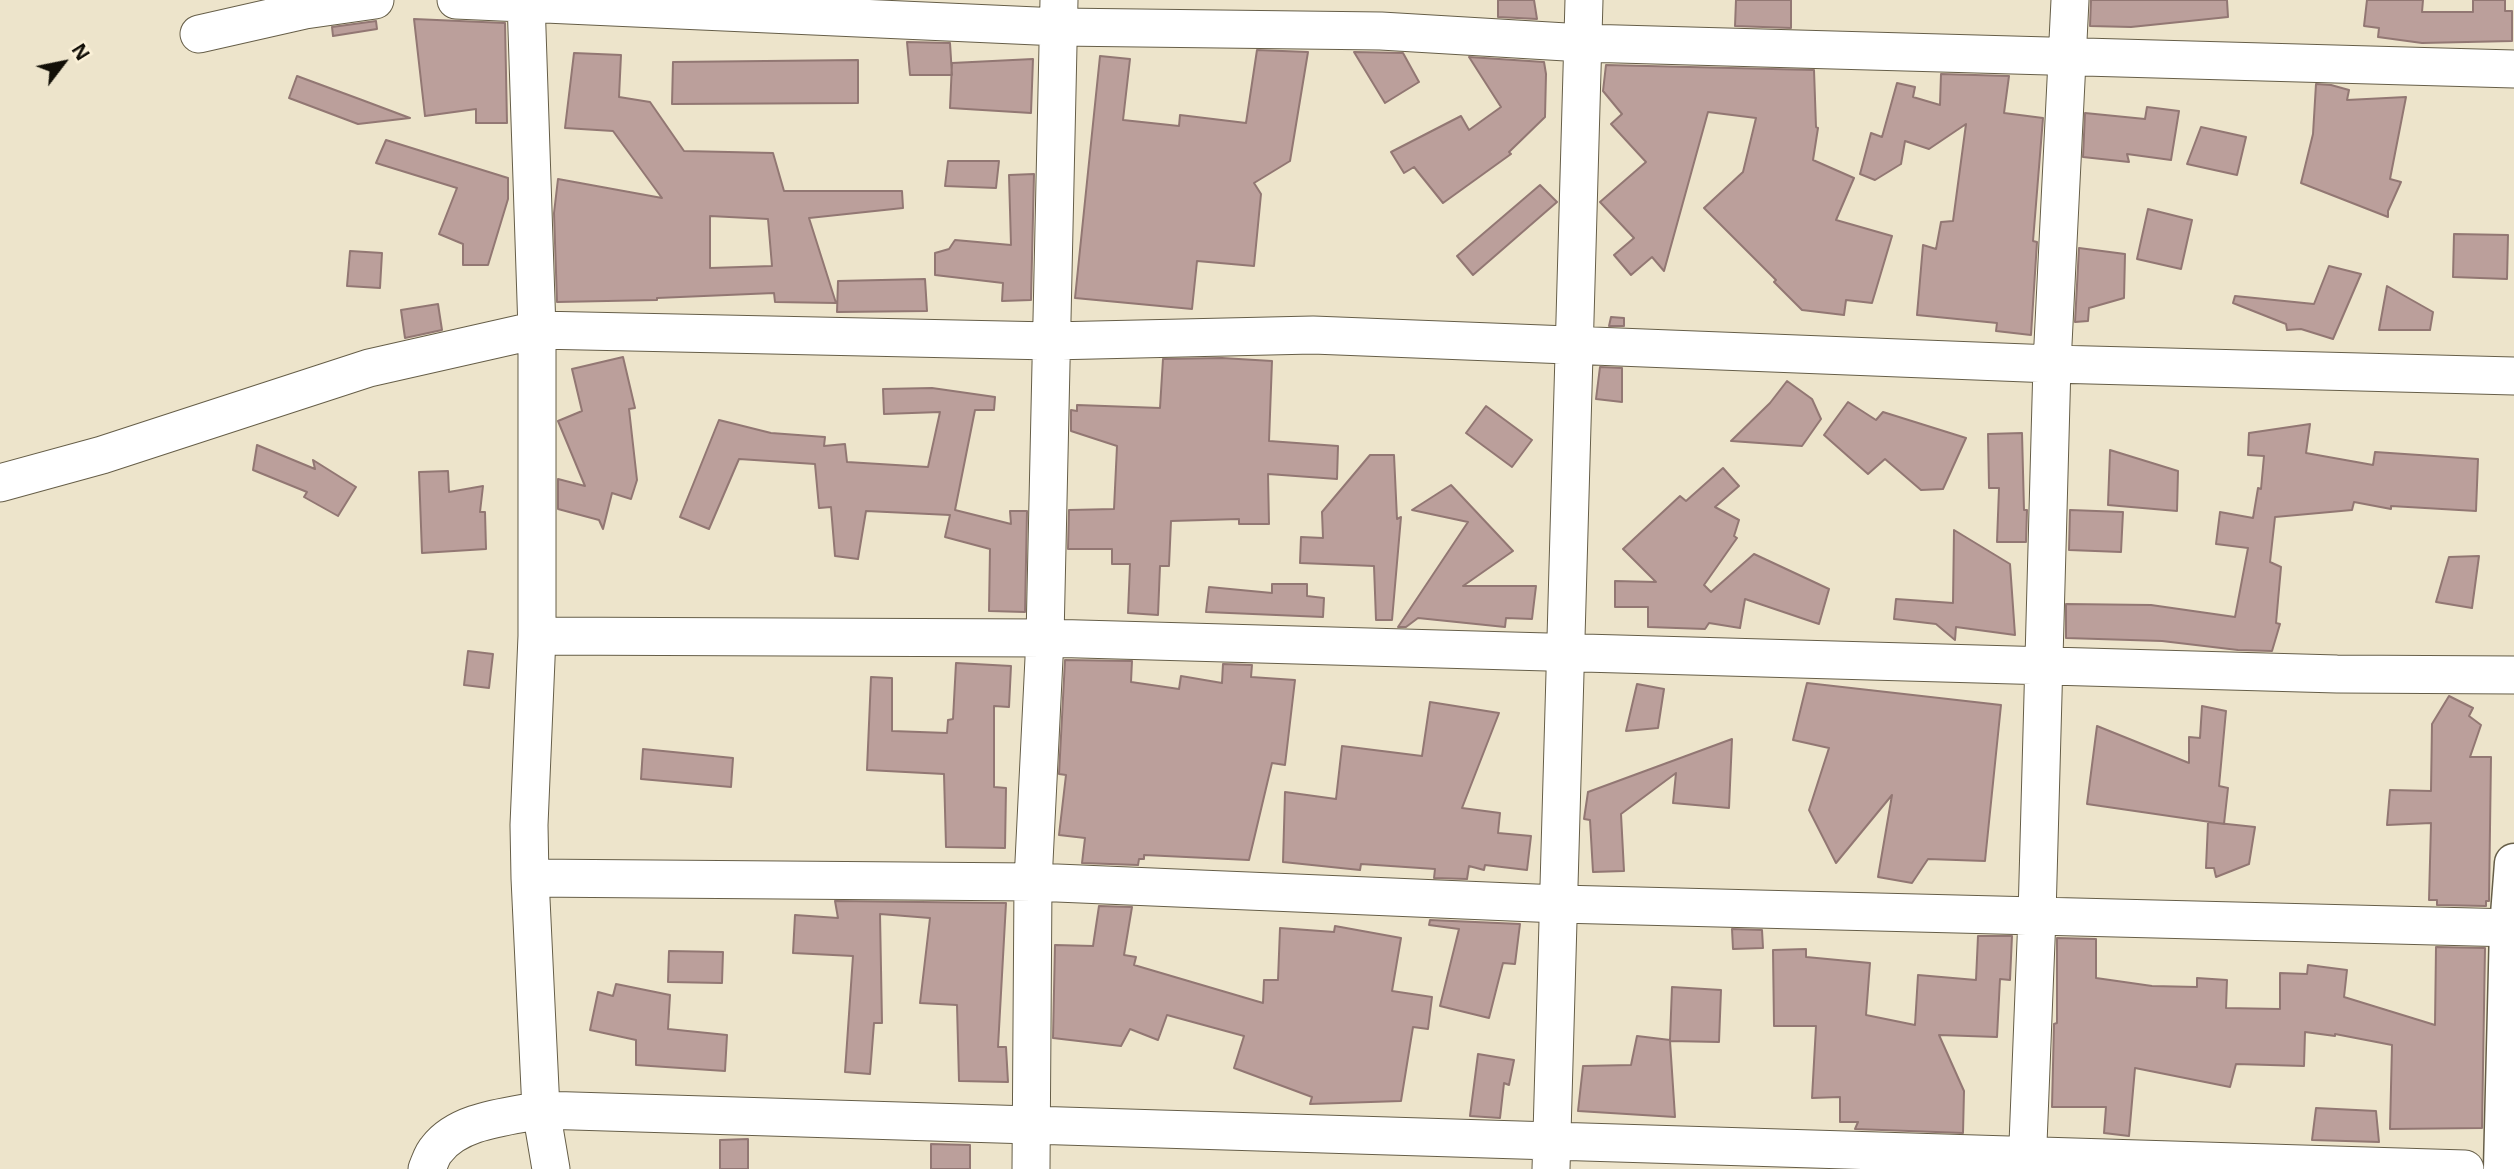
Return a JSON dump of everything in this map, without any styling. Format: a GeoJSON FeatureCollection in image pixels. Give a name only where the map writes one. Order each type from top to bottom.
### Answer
{"type":"FeatureCollection","features":[{"type":"Feature","properties":{"kind":"street"},"geometry":{"type":"LineString","coordinates":[[199,33],[305,10],[375,0]]}},
{"type":"Feature","properties":{"kind":"street"},"geometry":{"type":"LineString","coordinates":[[457,0],[1059,13],[1583,43],[2514,69]]}},
{"type":"Feature","properties":{"kind":"street"},"geometry":{"type":"LineString","coordinates":[[1552,1155],[1584,0]]}},
{"type":"Feature","properties":{"kind":"street"},"geometry":{"type":"LineString","coordinates":[[2027,1163],[2037,916],[2052,363],[2070,0]]}},
{"type":"Feature","properties":{"kind":"street"},"geometry":{"type":"LineString","coordinates":[[526,2],[537,330],[537,636],[528,825],[541,1110],[551,1169]]}},
{"type":"Feature","properties":{"kind":"street"},"geometry":{"type":"LineString","coordinates":[[1031,1169],[1033,883],[1045,638],[1059,13]]}},
{"type":"Feature","properties":{"kind":"street"},"geometry":{"type":"LineString","coordinates":[[0,483],[102,455],[369,369],[537,330],[1051,341],[1313,335],[2052,363],[2514,376]]}},
{"type":"Feature","properties":{"kind":"street"},"geometry":{"type":"LineString","coordinates":[[537,636],[1045,638],[2337,674],[2514,675]]}},
{"type":"Feature","properties":{"kind":"street"},"geometry":{"type":"LineString","coordinates":[[2502,1169],[2514,863]]}},
{"type":"Feature","properties":{"kind":"street"},"geometry":{"type":"LineString","coordinates":[[530,878],[1033,883],[1559,904],[2511,928]]}},
{"type":"Feature","properties":{"kind":"street"},"geometry":{"type":"LineString","coordinates":[[427,1169],[436,1150],[452,1134],[475,1125],[541,1110],[1031,1122],[1552,1155],[2465,1169]]}},
{"type":"Feature","properties":{"kind":"building"},"geometry":{"type":"Polygon","coordinates":[[[1498,0],[1534,0],[1537,19],[1498,17],[1498,0]]]}},
{"type":"Feature","properties":{"kind":"building"},"geometry":{"type":"Polygon","coordinates":[[[1736,0],[1791,0],[1791,28],[1735,26],[1736,0]]]}},
{"type":"Feature","properties":{"kind":"building"},"geometry":{"type":"Polygon","coordinates":[[[2091,0],[2227,0],[2228,17],[2131,27],[2090,26],[2091,0]]]}},
{"type":"Feature","properties":{"kind":"building"},"geometry":{"type":"Polygon","coordinates":[[[2367,0],[2423,0],[2422,12],[2473,12],[2473,0],[2505,0],[2505,11],[2512,11],[2512,41],[2422,43],[2378,37],[2379,28],[2364,26],[2367,0]]]}},
{"type":"Feature","properties":{"kind":"building"},"geometry":{"type":"Polygon","coordinates":[[[414,19],[505,23],[507,123],[476,123],[476,109],[425,116],[414,19]]]}},
{"type":"Feature","properties":{"kind":"building"},"geometry":{"type":"Polygon","coordinates":[[[376,21],[377,29],[333,36],[332,27],[376,21]]]}},
{"type":"Feature","properties":{"kind":"building"},"geometry":{"type":"Polygon","coordinates":[[[907,42],[950,43],[952,75],[910,75],[907,42]]]}},
{"type":"Feature","properties":{"kind":"building"},"geometry":{"type":"Polygon","coordinates":[[[1257,50],[1308,52],[1290,161],[1254,183],[1261,194],[1254,266],[1197,261],[1192,309],[1075,298],[1100,56],[1130,59],[1123,120],[1179,126],[1180,115],[1246,123],[1257,50]]]}},
{"type":"Feature","properties":{"kind":"building"},"geometry":{"type":"Polygon","coordinates":[[[1354,52],[1403,53],[1419,82],[1385,103],[1354,52]]]}},
{"type":"Feature","properties":{"kind":"building"},"geometry":{"type":"Polygon","coordinates":[[[574,53],[621,55],[619,97],[650,102],[684,151],[773,153],[784,191],[902,191],[903,208],[809,218],[836,303],[775,302],[774,293],[657,300],[557,302],[554,213],[558,179],[662,198],[613,131],[565,128],[574,53]],[[710,216],[710,268],[772,266],[768,219],[710,216]]]}},
{"type":"Feature","properties":{"kind":"building"},"geometry":{"type":"Polygon","coordinates":[[[1469,57],[1544,62],[1545,117],[1509,152],[1511,154],[1443,203],[1414,167],[1404,173],[1391,152],[1461,116],[1469,130],[1501,107],[1469,57]]]}},
{"type":"Feature","properties":{"kind":"building"},"geometry":{"type":"Polygon","coordinates":[[[1033,59],[1031,113],[950,108],[952,63],[1033,59]]]}},
{"type":"Feature","properties":{"kind":"building"},"geometry":{"type":"Polygon","coordinates":[[[858,60],[858,103],[672,104],[673,62],[858,60]]]}},
{"type":"Feature","properties":{"kind":"building"},"geometry":{"type":"Polygon","coordinates":[[[1606,65],[1814,70],[1818,128],[1813,160],[1854,178],[1836,220],[1892,236],[1872,303],[1846,300],[1844,315],[1802,310],[1704,208],[1743,172],[1756,118],[1708,112],[1664,271],[1652,257],[1631,275],[1614,255],[1634,238],[1600,202],[1646,162],[1611,124],[1622,114],[1603,91],[1606,65]]]}},
{"type":"Feature","properties":{"kind":"building"},"geometry":{"type":"Polygon","coordinates":[[[1941,74],[2009,76],[2004,113],[2043,118],[2033,241],[2037,242],[2031,335],[1996,331],[1997,323],[1917,315],[1923,245],[1936,249],[1941,222],[1953,221],[1966,124],[1929,149],[1905,141],[1901,164],[1875,180],[1860,174],[1871,133],[1882,137],[1897,83],[1915,87],[1913,97],[1940,105],[1941,74]]]}},
{"type":"Feature","properties":{"kind":"building"},"geometry":{"type":"Polygon","coordinates":[[[297,76],[410,118],[358,124],[289,98],[297,76]]]}},
{"type":"Feature","properties":{"kind":"building"},"geometry":{"type":"Polygon","coordinates":[[[2316,84],[2349,90],[2347,100],[2406,97],[2390,179],[2401,182],[2388,217],[2301,183],[2313,134],[2316,84]]]}},
{"type":"Feature","properties":{"kind":"building"},"geometry":{"type":"Polygon","coordinates":[[[2147,107],[2179,111],[2171,160],[2127,154],[2129,162],[2083,157],[2085,113],[2145,119],[2147,107]]]}},
{"type":"Feature","properties":{"kind":"building"},"geometry":{"type":"Polygon","coordinates":[[[2201,127],[2246,137],[2237,175],[2187,164],[2201,127]]]}},
{"type":"Feature","properties":{"kind":"building"},"geometry":{"type":"Polygon","coordinates":[[[386,140],[508,178],[508,199],[488,265],[463,265],[463,244],[439,234],[457,188],[376,163],[386,140]]]}},
{"type":"Feature","properties":{"kind":"building"},"geometry":{"type":"Polygon","coordinates":[[[948,161],[999,161],[996,188],[945,186],[948,161]]]}},
{"type":"Feature","properties":{"kind":"building"},"geometry":{"type":"Polygon","coordinates":[[[1034,174],[1031,300],[1002,301],[1003,283],[935,275],[935,253],[949,249],[955,240],[1011,245],[1009,175],[1034,174]]]}},
{"type":"Feature","properties":{"kind":"building"},"geometry":{"type":"Polygon","coordinates":[[[1540,185],[1557,202],[1473,275],[1457,256],[1540,185]]]}},
{"type":"Feature","properties":{"kind":"building"},"geometry":{"type":"Polygon","coordinates":[[[2148,209],[2192,220],[2181,269],[2137,259],[2148,209]]]}},
{"type":"Feature","properties":{"kind":"building"},"geometry":{"type":"Polygon","coordinates":[[[2454,234],[2508,235],[2507,279],[2453,277],[2454,234]]]}},
{"type":"Feature","properties":{"kind":"building"},"geometry":{"type":"Polygon","coordinates":[[[2079,248],[2125,254],[2124,298],[2089,308],[2088,321],[2075,322],[2079,248]]]}},
{"type":"Feature","properties":{"kind":"building"},"geometry":{"type":"Polygon","coordinates":[[[350,251],[382,253],[380,288],[347,286],[350,251]]]}},
{"type":"Feature","properties":{"kind":"building"},"geometry":{"type":"Polygon","coordinates":[[[2329,266],[2361,274],[2333,339],[2301,329],[2287,330],[2286,324],[2233,303],[2235,296],[2314,304],[2329,266]]]}},
{"type":"Feature","properties":{"kind":"building"},"geometry":{"type":"Polygon","coordinates":[[[925,279],[927,311],[837,312],[838,281],[925,279]]]}},
{"type":"Feature","properties":{"kind":"building"},"geometry":{"type":"Polygon","coordinates":[[[2387,286],[2433,312],[2430,330],[2379,330],[2387,286]]]}},
{"type":"Feature","properties":{"kind":"building"},"geometry":{"type":"Polygon","coordinates":[[[438,304],[442,330],[405,338],[401,310],[438,304]]]}},
{"type":"Feature","properties":{"kind":"building"},"geometry":{"type":"Polygon","coordinates":[[[1611,317],[1624,318],[1624,326],[1609,326],[1611,317]]]}},
{"type":"Feature","properties":{"kind":"building"},"geometry":{"type":"Polygon","coordinates":[[[623,357],[635,408],[629,409],[637,480],[631,499],[612,493],[603,529],[599,520],[558,509],[558,479],[585,486],[558,421],[582,411],[572,369],[623,357]]]}},
{"type":"Feature","properties":{"kind":"building"},"geometry":{"type":"Polygon","coordinates":[[[1163,359],[1272,361],[1269,441],[1338,446],[1337,479],[1268,474],[1269,524],[1239,524],[1239,519],[1171,521],[1169,566],[1160,566],[1158,615],[1128,613],[1130,564],[1112,564],[1112,549],[1068,549],[1069,510],[1114,509],[1117,446],[1071,431],[1071,410],[1077,411],[1077,405],[1160,408],[1163,359]]]}},
{"type":"Feature","properties":{"kind":"building"},"geometry":{"type":"Polygon","coordinates":[[[1600,367],[1622,368],[1622,402],[1596,399],[1600,367]]]}},
{"type":"Feature","properties":{"kind":"building"},"geometry":{"type":"Polygon","coordinates":[[[1787,381],[1812,399],[1821,419],[1802,446],[1731,441],[1770,403],[1787,381]]]}},
{"type":"Feature","properties":{"kind":"building"},"geometry":{"type":"Polygon","coordinates":[[[932,388],[995,397],[994,410],[975,410],[955,510],[1011,524],[1010,511],[1027,511],[1025,612],[989,611],[990,549],[945,537],[950,515],[866,511],[858,559],[835,556],[831,507],[819,508],[815,464],[739,459],[709,529],[680,517],[719,420],[771,433],[825,437],[824,446],[845,444],[847,462],[928,467],[940,412],[884,414],[883,389],[932,388]]]}},
{"type":"Feature","properties":{"kind":"building"},"geometry":{"type":"Polygon","coordinates":[[[1848,402],[1876,420],[1883,412],[1966,438],[1943,489],[1921,490],[1885,459],[1868,474],[1824,435],[1848,402]]]}},
{"type":"Feature","properties":{"kind":"building"},"geometry":{"type":"Polygon","coordinates":[[[1486,406],[1532,440],[1512,467],[1466,433],[1486,406]]]}},
{"type":"Feature","properties":{"kind":"building"},"geometry":{"type":"Polygon","coordinates":[[[2310,424],[2306,453],[2373,465],[2375,452],[2478,459],[2476,511],[2391,506],[2391,509],[2354,502],[2352,510],[2275,517],[2270,562],[2281,567],[2276,623],[2280,624],[2272,651],[2162,641],[2066,638],[2066,604],[2151,605],[2235,617],[2248,548],[2216,544],[2220,512],[2253,518],[2258,488],[2261,489],[2264,456],[2248,455],[2249,433],[2310,424]]]}},
{"type":"Feature","properties":{"kind":"building"},"geometry":{"type":"Polygon","coordinates":[[[2022,433],[2024,510],[2027,510],[2026,542],[1997,542],[1999,488],[1989,488],[1988,434],[2022,433]]]}},
{"type":"Feature","properties":{"kind":"building"},"geometry":{"type":"Polygon","coordinates":[[[257,445],[315,469],[313,460],[356,487],[338,516],[304,497],[307,492],[253,470],[257,445]]]}},
{"type":"Feature","properties":{"kind":"building"},"geometry":{"type":"Polygon","coordinates":[[[2110,450],[2178,471],[2177,511],[2108,505],[2110,450]]]}},
{"type":"Feature","properties":{"kind":"building"},"geometry":{"type":"Polygon","coordinates":[[[1370,455],[1394,455],[1397,519],[1401,517],[1392,620],[1376,620],[1374,566],[1300,563],[1301,537],[1323,538],[1322,512],[1370,455]]]}},
{"type":"Feature","properties":{"kind":"building"},"geometry":{"type":"Polygon","coordinates":[[[1723,468],[1739,486],[1715,507],[1739,520],[1734,536],[1737,538],[1704,585],[1711,592],[1754,554],[1829,589],[1819,624],[1745,599],[1740,628],[1709,623],[1705,629],[1648,627],[1648,607],[1615,607],[1615,581],[1656,582],[1623,549],[1680,496],[1686,501],[1723,468]]]}},
{"type":"Feature","properties":{"kind":"building"},"geometry":{"type":"Polygon","coordinates":[[[448,471],[449,492],[483,486],[480,512],[485,512],[486,549],[422,553],[419,472],[448,471]]]}},
{"type":"Feature","properties":{"kind":"building"},"geometry":{"type":"Polygon","coordinates":[[[1451,485],[1513,551],[1463,586],[1536,586],[1532,619],[1506,618],[1505,627],[1418,618],[1406,627],[1398,627],[1468,522],[1412,510],[1451,485]]]}},
{"type":"Feature","properties":{"kind":"building"},"geometry":{"type":"Polygon","coordinates":[[[2070,510],[2123,512],[2121,552],[2069,550],[2070,510]]]}},
{"type":"Feature","properties":{"kind":"building"},"geometry":{"type":"Polygon","coordinates":[[[1954,530],[2010,564],[2015,635],[1956,627],[1955,640],[1936,624],[1894,619],[1896,599],[1953,603],[1954,530]]]}},
{"type":"Feature","properties":{"kind":"building"},"geometry":{"type":"Polygon","coordinates":[[[2479,556],[2472,608],[2436,602],[2449,557],[2479,556]]]}},
{"type":"Feature","properties":{"kind":"building"},"geometry":{"type":"Polygon","coordinates":[[[1272,584],[1307,584],[1307,596],[1324,598],[1323,617],[1206,612],[1209,587],[1272,593],[1272,584]]]}},
{"type":"Feature","properties":{"kind":"building"},"geometry":{"type":"Polygon","coordinates":[[[468,651],[493,654],[489,688],[464,685],[468,651]]]}},
{"type":"Feature","properties":{"kind":"building"},"geometry":{"type":"Polygon","coordinates":[[[1065,660],[1132,661],[1131,682],[1179,689],[1181,676],[1222,683],[1223,664],[1252,665],[1251,677],[1295,680],[1285,765],[1272,763],[1249,860],[1144,855],[1144,859],[1139,859],[1138,865],[1082,863],[1085,838],[1059,835],[1066,775],[1059,774],[1065,660]]]}},
{"type":"Feature","properties":{"kind":"building"},"geometry":{"type":"Polygon","coordinates":[[[956,663],[1011,666],[1009,707],[994,706],[994,787],[1006,788],[1005,848],[946,847],[944,774],[867,770],[871,677],[892,678],[892,731],[947,733],[948,720],[953,719],[956,663]]]}},
{"type":"Feature","properties":{"kind":"building"},"geometry":{"type":"Polygon","coordinates":[[[1807,683],[2001,705],[1985,861],[1928,859],[1912,883],[1878,877],[1892,795],[1836,863],[1809,810],[1829,748],[1793,740],[1807,683]]]}},
{"type":"Feature","properties":{"kind":"building"},"geometry":{"type":"Polygon","coordinates":[[[1637,684],[1664,689],[1658,728],[1626,731],[1637,684]]]}},
{"type":"Feature","properties":{"kind":"building"},"geometry":{"type":"Polygon","coordinates":[[[2449,696],[2473,708],[2469,716],[2481,725],[2470,757],[2491,757],[2489,901],[2486,901],[2486,906],[2437,905],[2437,900],[2429,900],[2431,823],[2387,825],[2390,790],[2431,791],[2432,724],[2449,696]]]}},
{"type":"Feature","properties":{"kind":"building"},"geometry":{"type":"Polygon","coordinates":[[[1430,702],[1499,713],[1462,808],[1500,813],[1498,833],[1531,836],[1527,870],[1485,865],[1484,870],[1469,866],[1467,879],[1434,878],[1435,869],[1361,864],[1360,870],[1283,862],[1285,792],[1336,799],[1342,746],[1422,756],[1430,702]]]}},
{"type":"Feature","properties":{"kind":"building"},"geometry":{"type":"Polygon","coordinates":[[[2202,706],[2226,711],[2219,786],[2228,788],[2224,824],[2087,804],[2097,726],[2189,763],[2189,737],[2200,738],[2202,706]]]}},
{"type":"Feature","properties":{"kind":"building"},"geometry":{"type":"Polygon","coordinates":[[[1732,739],[1729,808],[1673,803],[1676,773],[1621,814],[1624,871],[1593,872],[1590,820],[1584,819],[1588,792],[1732,739]]]}},
{"type":"Feature","properties":{"kind":"building"},"geometry":{"type":"Polygon","coordinates":[[[643,749],[733,758],[731,787],[641,779],[643,749]]]}},
{"type":"Feature","properties":{"kind":"building"},"geometry":{"type":"Polygon","coordinates":[[[2208,822],[2255,827],[2249,864],[2216,877],[2214,868],[2206,868],[2208,822]]]}},
{"type":"Feature","properties":{"kind":"building"},"geometry":{"type":"Polygon","coordinates":[[[835,901],[1006,903],[998,1047],[1006,1047],[1008,1082],[959,1081],[957,1005],[920,1003],[930,918],[880,914],[882,1023],[874,1023],[870,1074],[845,1072],[853,956],[793,953],[795,915],[838,918],[835,901]]]}},
{"type":"Feature","properties":{"kind":"building"},"geometry":{"type":"Polygon","coordinates":[[[1099,906],[1132,907],[1124,955],[1136,957],[1134,965],[1263,1003],[1264,980],[1278,980],[1280,928],[1334,932],[1335,926],[1401,938],[1392,991],[1432,997],[1428,1029],[1413,1027],[1401,1101],[1310,1104],[1312,1097],[1234,1068],[1244,1036],[1167,1015],[1158,1040],[1130,1029],[1121,1046],[1053,1038],[1055,945],[1093,946],[1099,906]]]}},
{"type":"Feature","properties":{"kind":"building"},"geometry":{"type":"Polygon","coordinates":[[[1430,920],[1520,924],[1515,964],[1503,963],[1489,1018],[1440,1006],[1459,929],[1429,925],[1430,920]]]}},
{"type":"Feature","properties":{"kind":"building"},"geometry":{"type":"Polygon","coordinates":[[[1732,929],[1762,930],[1763,948],[1733,949],[1732,929]]]}},
{"type":"Feature","properties":{"kind":"building"},"geometry":{"type":"Polygon","coordinates":[[[1978,936],[2012,936],[2010,980],[2000,979],[1997,1037],[1939,1035],[1964,1091],[1963,1133],[1855,1129],[1858,1122],[1840,1122],[1840,1097],[1812,1098],[1816,1026],[1774,1026],[1773,950],[1806,949],[1806,957],[1870,963],[1866,1015],[1915,1025],[1918,975],[1976,980],[1978,936]]]}},
{"type":"Feature","properties":{"kind":"building"},"geometry":{"type":"Polygon","coordinates":[[[2057,938],[2096,939],[2096,978],[2152,986],[2197,987],[2197,978],[2227,980],[2226,1008],[2280,1009],[2280,973],[2307,974],[2308,965],[2347,970],[2344,997],[2435,1025],[2436,947],[2485,948],[2482,1128],[2390,1129],[2392,1045],[2335,1034],[2305,1032],[2304,1066],[2236,1064],[2230,1087],[2135,1068],[2129,1136],[2104,1133],[2106,1107],[2052,1107],[2054,1024],[2057,1023],[2057,938]]]}},
{"type":"Feature","properties":{"kind":"building"},"geometry":{"type":"Polygon","coordinates":[[[669,951],[723,952],[722,983],[668,982],[669,951]]]}},
{"type":"Feature","properties":{"kind":"building"},"geometry":{"type":"Polygon","coordinates":[[[616,984],[670,995],[668,1029],[727,1035],[725,1071],[636,1065],[636,1040],[590,1030],[598,992],[613,996],[616,984]]]}},
{"type":"Feature","properties":{"kind":"building"},"geometry":{"type":"Polygon","coordinates":[[[1672,987],[1721,990],[1719,1042],[1670,1041],[1675,1117],[1578,1111],[1583,1066],[1631,1065],[1637,1036],[1670,1040],[1672,987]]]}},
{"type":"Feature","properties":{"kind":"building"},"geometry":{"type":"Polygon","coordinates":[[[1478,1054],[1514,1060],[1509,1085],[1504,1083],[1500,1118],[1470,1116],[1478,1054]]]}},
{"type":"Feature","properties":{"kind":"building"},"geometry":{"type":"Polygon","coordinates":[[[2316,1108],[2376,1111],[2379,1142],[2312,1140],[2316,1108]]]}},
{"type":"Feature","properties":{"kind":"building"},"geometry":{"type":"Polygon","coordinates":[[[748,1139],[748,1169],[720,1169],[720,1140],[748,1139]]]}},
{"type":"Feature","properties":{"kind":"building"},"geometry":{"type":"Polygon","coordinates":[[[931,1144],[970,1145],[970,1169],[931,1169],[931,1144]]]}}]}
